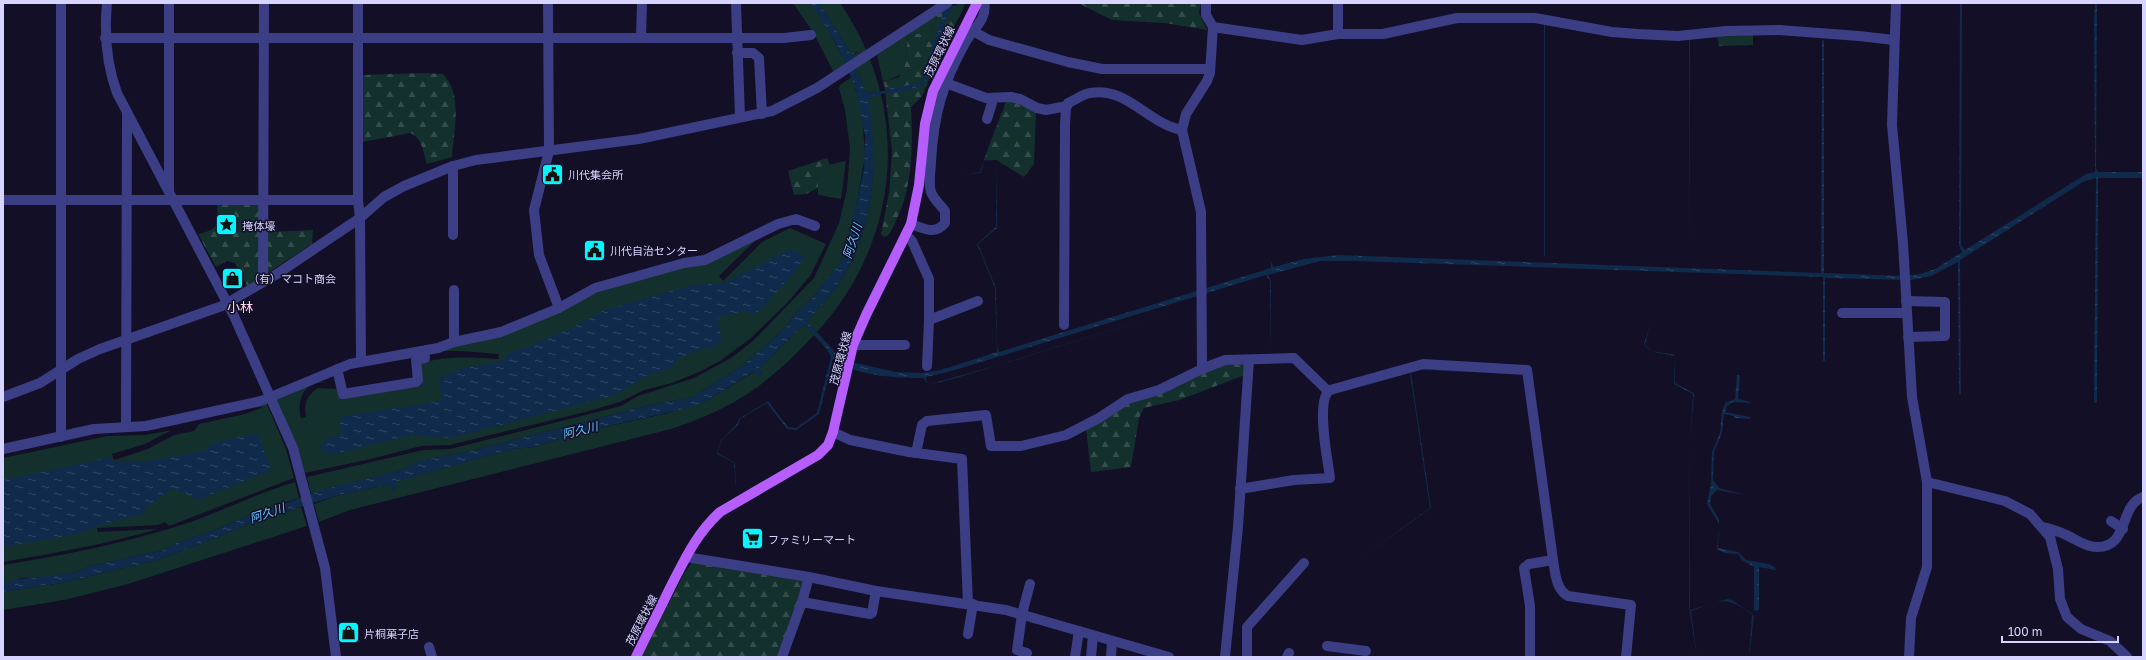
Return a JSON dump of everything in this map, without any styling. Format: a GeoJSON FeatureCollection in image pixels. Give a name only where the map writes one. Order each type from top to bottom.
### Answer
{"type":"FeatureCollection","features":[{"type":"Feature","properties":{"kind":"main road","name":"茂原環状線"},"geometry":{"type":"LineString","coordinates":[[636,657],[698,535],[720,512],[818,455],[828,445],[833,432],[854,345],[866,315],[911,224],[919,185],[924,124],[938,76],[968,29],[977,3]]}},
{"type":"Feature","properties":{"kind":"street"},"geometry":{"type":"LineString","coordinates":[[61,3],[61,437]]}},
{"type":"Feature","properties":{"kind":"street"},"geometry":{"type":"LineString","coordinates":[[107,3],[105,38],[112,80],[127,114],[227,303],[293,448],[303,479],[325,568],[336,657]]}},
{"type":"Feature","properties":{"kind":"street"},"geometry":{"type":"LineString","coordinates":[[169,3],[171,196]]}},
{"type":"Feature","properties":{"kind":"street"},"geometry":{"type":"LineString","coordinates":[[263,282],[264,3]]}},
{"type":"Feature","properties":{"kind":"street"},"geometry":{"type":"LineString","coordinates":[[358,3],[358,200],[360,218],[361,361]]}},
{"type":"Feature","properties":{"kind":"street"},"geometry":{"type":"LineString","coordinates":[[548,3],[548,151],[534,210],[539,255],[560,308]]}},
{"type":"Feature","properties":{"kind":"street"},"geometry":{"type":"LineString","coordinates":[[641,38],[642,3]]}},
{"type":"Feature","properties":{"kind":"street"},"geometry":{"type":"LineString","coordinates":[[736,3],[736,38],[740,117]]}},
{"type":"Feature","properties":{"kind":"street"},"geometry":{"type":"LineString","coordinates":[[3,397],[40,383],[100,349],[126,341],[227,303],[263,282],[360,218],[384,197],[404,186],[453,166],[476,160],[639,139],[740,117],[762,114],[781,108],[835,77],[947,3]]}},
{"type":"Feature","properties":{"kind":"street"},"geometry":{"type":"LineString","coordinates":[[911,224],[931,231],[937,230],[945,223],[945,211],[933,196],[930,183],[935,117],[946,83],[968,29],[984,15],[984,3]]}},
{"type":"Feature","properties":{"kind":"street"},"geometry":{"type":"LineString","coordinates":[[1202,369],[1201,212],[1182,130],[1186,114],[1207,81],[1210,69],[1213,27],[1206,15],[1206,3]]}},
{"type":"Feature","properties":{"kind":"street"},"geometry":{"type":"LineString","coordinates":[[1338,3],[1338,34]]}},
{"type":"Feature","properties":{"kind":"street"},"geometry":{"type":"LineString","coordinates":[[1896,3],[1892,125],[1905,273],[1906,312],[1914,413],[1927,482],[1927,567],[1911,618],[1910,657]]}},
{"type":"Feature","properties":{"kind":"street"},"geometry":{"type":"LineString","coordinates":[[1213,27],[1302,40],[1338,34],[1383,34],[1429,23],[1463,18],[1542,18],[1616,32],[1678,36],[1726,31],[1779,30],[1894,40]]}},
{"type":"Feature","properties":{"kind":"street"},"geometry":{"type":"LineString","coordinates":[[968,29],[989,40],[1068,62],[1102,69],[1210,69]]}},
{"type":"Feature","properties":{"kind":"street"},"geometry":{"type":"LineString","coordinates":[[105,38],[791,38],[811,35]]}},
{"type":"Feature","properties":{"kind":"street"},"geometry":{"type":"LineString","coordinates":[[737,53],[752,53],[759,58],[762,114]]}},
{"type":"Feature","properties":{"kind":"street"},"geometry":{"type":"LineString","coordinates":[[946,83],[991,98],[1011,97],[1020,99],[1037,108],[1046,110],[1067,106]]}},
{"type":"Feature","properties":{"kind":"street"},"geometry":{"type":"LineString","coordinates":[[1064,325],[1065,124],[1068,103],[1090,93],[1117,94],[1167,126],[1182,130]]}},
{"type":"Feature","properties":{"kind":"street"},"geometry":{"type":"LineString","coordinates":[[987,119],[992,103],[991,98]]}},
{"type":"Feature","properties":{"kind":"street"},"geometry":{"type":"LineString","coordinates":[[126,426],[127,114]]}},
{"type":"Feature","properties":{"kind":"street"},"geometry":{"type":"LineString","coordinates":[[453,166],[453,235]]}},
{"type":"Feature","properties":{"kind":"street"},"geometry":{"type":"LineString","coordinates":[[3,200],[126,200],[171,196],[264,200],[358,200]]}},
{"type":"Feature","properties":{"kind":"street"},"geometry":{"type":"LineString","coordinates":[[3,449],[94,429],[146,426],[271,397],[337,369],[361,361],[424,351],[454,342],[501,332],[560,308],[595,288],[684,263],[705,260],[778,224],[796,220],[815,226]]}},
{"type":"Feature","properties":{"kind":"street"},"geometry":{"type":"LineString","coordinates":[[906,236],[912,241],[929,279],[927,366]]}},
{"type":"Feature","properties":{"kind":"street"},"geometry":{"type":"LineString","coordinates":[[454,290],[454,342]]}},
{"type":"Feature","properties":{"kind":"street"},"geometry":{"type":"LineString","coordinates":[[929,320],[978,301]]}},
{"type":"Feature","properties":{"kind":"street"},"geometry":{"type":"LineString","coordinates":[[1906,301],[1945,302],[1945,336],[1908,337]]}},
{"type":"Feature","properties":{"kind":"street"},"geometry":{"type":"LineString","coordinates":[[1842,313],[1906,312]]}},
{"type":"Feature","properties":{"kind":"street"},"geometry":{"type":"LineString","coordinates":[[854,345],[905,345]]}},
{"type":"Feature","properties":{"kind":"street"},"geometry":{"type":"LineString","coordinates":[[337,369],[343,394],[416,382],[418,380],[416,360],[425,358],[424,351]]}},
{"type":"Feature","properties":{"kind":"street"},"geometry":{"type":"LineString","coordinates":[[916,453],[922,425],[927,421],[986,415],[991,446],[1021,446],[1066,435],[1099,418],[1133,397],[1159,390],[1221,361],[1294,358],[1328,391]]}},
{"type":"Feature","properties":{"kind":"street"},"geometry":{"type":"LineString","coordinates":[[1225,657],[1240,489],[1249,360]]}},
{"type":"Feature","properties":{"kind":"street"},"geometry":{"type":"LineString","coordinates":[[1328,391],[1423,364],[1527,370],[1553,560],[1558,585],[1564,595],[1631,605],[1626,657]]}},
{"type":"Feature","properties":{"kind":"street"},"geometry":{"type":"LineString","coordinates":[[1240,489],[1294,480],[1330,478],[1322,419],[1328,391]]}},
{"type":"Feature","properties":{"kind":"street"},"geometry":{"type":"LineString","coordinates":[[833,432],[850,440],[916,453],[962,459],[970,604],[968,634]]}},
{"type":"Feature","properties":{"kind":"street"},"geometry":{"type":"LineString","coordinates":[[1927,482],[2012,504],[2030,514],[2043,527],[2050,537],[2058,569],[2060,599],[2067,617],[2080,629],[2110,641],[2127,657]]}},
{"type":"Feature","properties":{"kind":"street"},"geometry":{"type":"LineString","coordinates":[[2043,527],[2063,533],[2095,547],[2112,541],[2123,529],[2129,507],[2137,499],[2143,497]]}},
{"type":"Feature","properties":{"kind":"street"},"geometry":{"type":"LineString","coordinates":[[2112,520],[2123,529]]}},
{"type":"Feature","properties":{"kind":"street"},"geometry":{"type":"LineString","coordinates":[[686,557],[809,577],[876,591],[970,604],[1022,614],[1079,632],[1169,657]]}},
{"type":"Feature","properties":{"kind":"street"},"geometry":{"type":"LineString","coordinates":[[1530,657],[1530,606],[1524,568],[1529,564],[1553,560]]}},
{"type":"Feature","properties":{"kind":"street"},"geometry":{"type":"LineString","coordinates":[[1247,657],[1247,628],[1304,563]]}},
{"type":"Feature","properties":{"kind":"street"},"geometry":{"type":"LineString","coordinates":[[782,657],[802,602],[809,577]]}},
{"type":"Feature","properties":{"kind":"street"},"geometry":{"type":"LineString","coordinates":[[1027,653],[1017,650],[1022,614],[1030,584]]}},
{"type":"Feature","properties":{"kind":"street"},"geometry":{"type":"LineString","coordinates":[[802,602],[870,614],[872,613],[876,591]]}},
{"type":"Feature","properties":{"kind":"street"},"geometry":{"type":"LineString","coordinates":[[1075,657],[1079,632]]}},
{"type":"Feature","properties":{"kind":"street"},"geometry":{"type":"LineString","coordinates":[[1091,657],[1093,636]]}},
{"type":"Feature","properties":{"kind":"street"},"geometry":{"type":"LineString","coordinates":[[1111,657],[1112,641]]}},
{"type":"Feature","properties":{"kind":"street"},"geometry":{"type":"LineString","coordinates":[[1327,646],[1366,651]]}},
{"type":"Feature","properties":{"kind":"street"},"geometry":{"type":"LineString","coordinates":[[429,647],[432,657]]}},
{"type":"Feature","properties":{"kind":"green space"},"geometry":{"type":"Polygon","coordinates":[[[793,3],[811,3],[825,23],[846,64],[834,73],[813,32],[793,3]]]}},
{"type":"Feature","properties":{"kind":"green space"},"geometry":{"type":"Polygon","coordinates":[[[819,3],[840,3],[863,43],[878,85],[887,128],[887,171],[881,214],[867,255],[846,295],[817,332],[807,321],[833,292],[852,261],[861,239],[867,216],[871,193],[873,145],[867,99],[876,92],[866,93],[852,56],[858,52],[851,54],[819,3]]]}},
{"type":"Feature","properties":{"kind":"green space"},"geometry":{"type":"Polygon","coordinates":[[[960,3],[965,3],[963,9],[943,48],[922,96],[911,107],[912,152],[905,196],[901,210],[891,232],[884,237],[881,234],[889,193],[892,151],[884,82],[899,77],[904,69],[908,36],[910,34],[931,34],[937,15],[960,3]]]}},
{"type":"Feature","properties":{"kind":"green space"},"geometry":{"type":"Polygon","coordinates":[[[1078,3],[1201,3],[1199,13],[1207,30],[1165,23],[1112,20],[1078,3]]]}},
{"type":"Feature","properties":{"kind":"green space"},"geometry":{"type":"Polygon","coordinates":[[[937,15],[931,34],[908,36],[902,74],[884,82],[885,91],[877,55],[937,15]]]}},
{"type":"Feature","properties":{"kind":"green space"},"geometry":{"type":"Polygon","coordinates":[[[1753,32],[1753,45],[1719,45],[1718,36],[1753,32]]]}},
{"type":"Feature","properties":{"kind":"green space"},"geometry":{"type":"Polygon","coordinates":[[[423,73],[443,74],[449,82],[453,92],[456,113],[452,157],[427,164],[420,142],[410,133],[363,142],[363,75],[423,73]]]}},
{"type":"Feature","properties":{"kind":"green space"},"geometry":{"type":"Polygon","coordinates":[[[852,77],[862,110],[865,157],[851,234],[845,256],[814,296],[793,316],[787,326],[742,366],[693,397],[646,406],[471,451],[420,461],[399,471],[311,494],[307,477],[423,450],[450,449],[621,406],[638,396],[694,378],[731,358],[754,340],[814,278],[839,223],[847,189],[850,148],[845,110],[839,88],[840,85],[852,77]]]}},
{"type":"Feature","properties":{"kind":"green space"},"geometry":{"type":"Polygon","coordinates":[[[1007,99],[1036,110],[1034,164],[1024,177],[996,160],[984,160],[1007,99]]]}},
{"type":"Feature","properties":{"kind":"green space"},"geometry":{"type":"Polygon","coordinates":[[[827,158],[830,165],[818,167],[818,188],[806,194],[794,195],[788,171],[827,158]]]}},
{"type":"Feature","properties":{"kind":"green space"},"geometry":{"type":"Polygon","coordinates":[[[846,161],[841,199],[818,195],[818,167],[846,161]]]}},
{"type":"Feature","properties":{"kind":"green space"},"geometry":{"type":"Polygon","coordinates":[[[217,202],[260,203],[259,279],[247,286],[235,263],[227,261],[216,267],[198,234],[214,228],[218,215],[217,202]]]}},
{"type":"Feature","properties":{"kind":"green space"},"geometry":{"type":"Polygon","coordinates":[[[790,228],[826,244],[810,276],[787,303],[751,338],[720,361],[699,372],[672,383],[644,390],[620,402],[585,412],[450,445],[421,446],[371,459],[305,473],[299,452],[276,400],[315,383],[307,388],[301,397],[301,418],[306,417],[305,408],[307,400],[318,388],[337,389],[339,398],[420,384],[419,363],[440,359],[458,358],[498,359],[499,354],[443,351],[596,293],[678,269],[758,238],[719,276],[723,281],[762,242],[790,228]]]}},
{"type":"Feature","properties":{"kind":"green space"},"geometry":{"type":"Polygon","coordinates":[[[313,230],[312,244],[266,274],[267,232],[313,230]]]}},
{"type":"Feature","properties":{"kind":"green space"},"geometry":{"type":"Polygon","coordinates":[[[804,325],[814,335],[781,368],[765,381],[732,403],[694,421],[671,429],[350,510],[319,522],[314,504],[336,496],[390,484],[393,491],[395,490],[394,482],[513,449],[534,447],[582,432],[664,414],[706,401],[754,372],[760,376],[762,374],[759,368],[804,325]]]}},
{"type":"Feature","properties":{"kind":"green space"},"geometry":{"type":"Polygon","coordinates":[[[1230,363],[1245,364],[1245,375],[1179,400],[1144,408],[1139,418],[1131,467],[1091,472],[1086,429],[1141,396],[1230,363]]]}},
{"type":"Feature","properties":{"kind":"green space"},"geometry":{"type":"Polygon","coordinates":[[[266,402],[286,449],[294,478],[169,526],[165,522],[158,525],[97,528],[98,532],[158,529],[100,544],[3,562],[3,458],[107,436],[145,435],[172,430],[145,444],[112,454],[114,460],[148,449],[174,435],[194,431],[199,424],[245,414],[261,408],[266,402]]]}},
{"type":"Feature","properties":{"kind":"green space"},"geometry":{"type":"Polygon","coordinates":[[[295,482],[299,498],[264,509],[210,532],[176,543],[164,550],[91,566],[72,573],[50,577],[22,578],[3,584],[3,565],[93,548],[159,532],[210,515],[295,482]]]}},
{"type":"Feature","properties":{"kind":"green space"},"geometry":{"type":"Polygon","coordinates":[[[301,507],[307,526],[128,584],[64,600],[3,610],[3,592],[61,583],[157,560],[216,538],[254,521],[301,507]]]}},
{"type":"Feature","properties":{"kind":"green space"},"geometry":{"type":"Polygon","coordinates":[[[693,562],[809,577],[782,657],[641,657],[685,572],[693,562]]]}},
{"type":"Feature","properties":{"kind":"water","name":"阿久川"},"geometry":{"type":"Polygon","coordinates":[[[811,3],[819,3],[851,54],[857,51],[852,56],[866,93],[876,92],[877,96],[868,99],[873,146],[873,169],[871,193],[861,239],[852,260],[836,286],[825,302],[807,321],[842,360],[896,372],[922,373],[941,370],[997,352],[995,288],[977,244],[996,227],[996,161],[997,228],[978,244],[996,288],[997,346],[999,352],[1271,268],[1271,262],[1274,267],[1304,259],[1338,255],[1821,273],[1822,40],[1824,40],[1824,273],[1901,276],[1920,274],[1935,269],[1962,252],[1959,245],[1960,3],[1962,3],[1961,245],[1965,250],[2086,174],[2095,172],[2094,23],[2095,3],[2097,3],[2096,168],[2098,172],[2143,172],[2143,178],[2098,178],[2097,402],[2094,403],[2096,178],[2083,182],[1960,260],[1961,394],[1959,394],[1958,262],[1931,276],[1912,280],[1825,278],[1825,361],[1823,361],[1823,277],[1320,261],[1268,275],[1271,282],[1271,355],[1270,281],[1266,275],[948,372],[926,377],[927,385],[924,378],[902,378],[876,375],[851,369],[833,359],[819,414],[796,430],[787,429],[767,403],[740,419],[735,428],[722,440],[718,453],[735,463],[736,491],[734,463],[717,454],[721,440],[737,424],[739,419],[768,401],[788,427],[796,428],[817,413],[831,357],[826,348],[804,325],[759,368],[762,375],[759,376],[753,372],[706,401],[692,407],[582,432],[534,447],[513,449],[395,482],[395,490],[393,491],[390,484],[336,496],[254,521],[216,538],[157,560],[61,583],[3,592],[3,584],[12,580],[72,573],[91,566],[164,550],[176,543],[210,532],[264,509],[322,490],[399,471],[419,461],[471,451],[646,406],[693,397],[742,366],[787,326],[793,316],[814,296],[845,256],[864,169],[865,136],[856,89],[836,43],[811,3]]]}},
{"type":"Feature","properties":{"kind":"water"},"geometry":{"type":"Polygon","coordinates":[[[946,3],[953,3],[952,9],[947,17],[925,83],[918,88],[889,94],[887,89],[915,84],[921,81],[946,3]]]}},
{"type":"Feature","properties":{"kind":"water"},"geometry":{"type":"Polygon","coordinates":[[[1545,23],[1545,256],[1544,256],[1545,23]]]}},
{"type":"Feature","properties":{"kind":"water"},"geometry":{"type":"Polygon","coordinates":[[[1718,36],[1719,45],[1753,46],[1719,46],[1717,37],[1690,39],[1689,259],[1689,39],[1624,38],[1718,36]]]}},
{"type":"Feature","properties":{"kind":"water"},"geometry":{"type":"Polygon","coordinates":[[[1005,102],[985,159],[984,159],[1005,102]]]}},
{"type":"Feature","properties":{"kind":"water"},"geometry":{"type":"Polygon","coordinates":[[[983,162],[981,173],[964,175],[980,172],[983,162]]]}},
{"type":"Feature","properties":{"kind":"water"},"geometry":{"type":"Polygon","coordinates":[[[791,249],[805,257],[793,274],[755,315],[743,311],[717,318],[722,341],[712,348],[705,348],[679,358],[672,367],[642,378],[616,395],[450,438],[412,435],[330,455],[322,451],[321,444],[327,439],[342,435],[339,417],[442,401],[439,378],[464,368],[506,360],[506,355],[570,329],[604,310],[692,285],[723,283],[791,249]]]}},
{"type":"Feature","properties":{"kind":"water"},"geometry":{"type":"Polygon","coordinates":[[[1197,303],[1019,359],[1000,364],[1197,303]]]}},
{"type":"Feature","properties":{"kind":"water"},"geometry":{"type":"Polygon","coordinates":[[[1650,325],[1645,345],[1652,351],[1647,348],[1644,344],[1650,325]]]}},
{"type":"Feature","properties":{"kind":"water"},"geometry":{"type":"Polygon","coordinates":[[[1652,351],[1675,355],[1675,356],[1658,353],[1652,351]]]}},
{"type":"Feature","properties":{"kind":"water"},"geometry":{"type":"Polygon","coordinates":[[[1675,356],[1675,383],[1694,393],[1690,441],[1693,394],[1674,384],[1675,356]]]}},
{"type":"Feature","properties":{"kind":"water"},"geometry":{"type":"Polygon","coordinates":[[[1000,364],[953,379],[927,385],[1000,364]]]}},
{"type":"Feature","properties":{"kind":"water"},"geometry":{"type":"Polygon","coordinates":[[[1421,369],[1524,374],[1421,370],[1411,373],[1431,508],[1351,565],[1430,508],[1410,373],[1331,395],[1421,369]]]}},
{"type":"Feature","properties":{"kind":"water"},"geometry":{"type":"Polygon","coordinates":[[[1737,375],[1740,376],[1738,399],[1751,402],[1733,402],[1727,406],[1725,412],[1750,417],[1750,419],[1735,418],[1734,416],[1724,414],[1722,433],[1714,452],[1713,480],[1719,488],[1746,495],[1717,490],[1711,496],[1710,504],[1719,519],[1719,524],[1707,504],[1711,484],[1712,452],[1720,433],[1722,412],[1725,403],[1735,399],[1737,375]]]}},
{"type":"Feature","properties":{"kind":"water"},"geometry":{"type":"Polygon","coordinates":[[[258,433],[271,470],[198,500],[185,493],[171,489],[147,507],[145,513],[94,527],[82,533],[3,547],[3,480],[111,457],[113,462],[148,461],[208,450],[212,443],[258,433]]]}},
{"type":"Feature","properties":{"kind":"water"},"geometry":{"type":"Polygon","coordinates":[[[1690,441],[1690,610],[1705,605],[1691,611],[1697,657],[1689,606],[1690,441]]]}},
{"type":"Feature","properties":{"kind":"water"},"geometry":{"type":"Polygon","coordinates":[[[1719,528],[1718,548],[1738,552],[1746,560],[1769,564],[1775,567],[1776,570],[1759,567],[1759,610],[1754,610],[1754,567],[1742,560],[1738,554],[1724,553],[1717,549],[1719,528]]]}},
{"type":"Feature","properties":{"kind":"water"},"geometry":{"type":"Polygon","coordinates":[[[1727,599],[1732,600],[1754,616],[1749,657],[1752,615],[1736,604],[1723,601],[1718,602],[1727,599]]]}},
{"type":"Feature","properties":{"kind":"waterway"},"geometry":{"type":"LineString","coordinates":[[875,94],[889,91]]}},
{"type":"Feature","properties":{"kind":"place","name":"川代集会所"},"geometry":{"type":"Point","coordinates":[552,174]}},
{"type":"Feature","properties":{"kind":"place","name":"掩体壕"},"geometry":{"type":"Point","coordinates":[227,225]}},
{"type":"Feature","properties":{"kind":"place","name":"川代自治センター"},"geometry":{"type":"Point","coordinates":[595,250]}},
{"type":"Feature","properties":{"kind":"place","name":"（有）マコト商会"},"geometry":{"type":"Point","coordinates":[233,278]}},
{"type":"Feature","properties":{"kind":"place","name":"ファミリーマート"},"geometry":{"type":"Point","coordinates":[752,539]}},
{"type":"Feature","properties":{"kind":"place","name":"片桐菓子店"},"geometry":{"type":"Point","coordinates":[349,633]}},
{"type":"Feature","properties":{"kind":"district","name":"小林"},"geometry":{"type":"Point","coordinates":[240,307]}}]}
